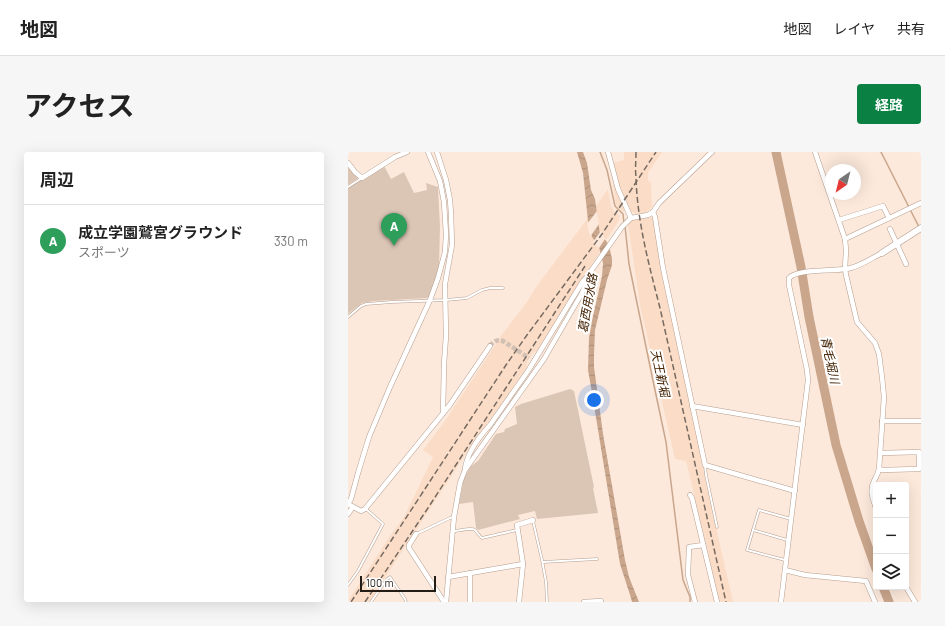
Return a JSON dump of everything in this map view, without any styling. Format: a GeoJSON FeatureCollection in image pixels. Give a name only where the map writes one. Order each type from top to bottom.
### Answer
{"type":"FeatureCollection","features":[{"type":"Feature","properties":{"kind":"street"},"geometry":{"type":"LineString","coordinates":[[348,163],[362,178],[395,157],[407,152]]}},
{"type":"Feature","properties":{"kind":"street"},"geometry":{"type":"LineString","coordinates":[[348,514],[358,473],[375,423],[430,300],[438,278],[444,252],[446,234],[444,202],[440,181],[428,152]]}},
{"type":"Feature","properties":{"kind":"street"},"geometry":{"type":"LineString","coordinates":[[437,152],[447,187],[452,214],[452,244],[445,284],[446,336],[444,352],[443,413]]}},
{"type":"Feature","properties":{"kind":"street"},"geometry":{"type":"LineString","coordinates":[[608,152],[618,188],[629,219]]}},
{"type":"Feature","properties":{"kind":"street"},"geometry":{"type":"LineString","coordinates":[[465,470],[544,359],[582,293],[588,276],[622,227],[629,219],[648,215],[653,212],[659,203],[712,152]]}},
{"type":"Feature","properties":{"kind":"street"},"geometry":{"type":"LineString","coordinates":[[815,152],[845,239],[845,269],[857,322],[873,340],[877,349],[884,398],[881,453],[878,474],[874,482]]}},
{"type":"Feature","properties":{"kind":"street"},"geometry":{"type":"LineString","coordinates":[[845,239],[921,203]]}},
{"type":"Feature","properties":{"kind":"street"},"geometry":{"type":"LineString","coordinates":[[839,220],[884,206],[889,218]]}},
{"type":"Feature","properties":{"kind":"street"},"geometry":{"type":"LineString","coordinates":[[653,212],[663,268],[705,465],[795,491]]}},
{"type":"Feature","properties":{"kind":"street"},"geometry":{"type":"LineString","coordinates":[[781,602],[808,375],[789,285],[789,278],[793,275],[810,271],[845,269],[861,264],[882,253],[921,228]]}},
{"type":"Feature","properties":{"kind":"street"},"geometry":{"type":"LineString","coordinates":[[890,229],[906,264]]}},
{"type":"Feature","properties":{"kind":"street"},"geometry":{"type":"LineString","coordinates":[[445,602],[454,517],[460,483],[470,451],[490,425],[583,281],[588,276]]}},
{"type":"Feature","properties":{"kind":"street"},"geometry":{"type":"LineString","coordinates":[[350,505],[361,511],[365,509],[454,400],[490,346]]}},
{"type":"Feature","properties":{"kind":"street"},"geometry":{"type":"LineString","coordinates":[[443,397],[454,400]]}},
{"type":"Feature","properties":{"kind":"street"},"geometry":{"type":"LineString","coordinates":[[692,406],[803,426]]}},
{"type":"Feature","properties":{"kind":"street"},"geometry":{"type":"LineString","coordinates":[[882,421],[921,421]]}},
{"type":"Feature","properties":{"kind":"street"},"geometry":{"type":"LineString","coordinates":[[487,439],[486,434],[490,425]]}},
{"type":"Feature","properties":{"kind":"street"},"geometry":{"type":"LineString","coordinates":[[879,469],[919,469],[920,452],[881,453]]}},
{"type":"Feature","properties":{"kind":"street"},"geometry":{"type":"LineString","coordinates":[[873,484],[871,493],[873,499]]}},
{"type":"Feature","properties":{"kind":"street"},"geometry":{"type":"LineString","coordinates":[[690,495],[692,498],[717,602]]}},
{"type":"Feature","properties":{"kind":"street"},"geometry":{"type":"LineString","coordinates":[[519,602],[523,564],[516,525],[533,520]]}},
{"type":"Feature","properties":{"kind":"street"},"geometry":{"type":"LineString","coordinates":[[416,534],[409,548],[445,602]]}},
{"type":"Feature","properties":{"kind":"street"},"geometry":{"type":"LineString","coordinates":[[696,602],[688,575],[689,547],[703,545]]}},
{"type":"Feature","properties":{"kind":"street"},"geometry":{"type":"LineString","coordinates":[[448,577],[523,564]]}},
{"type":"Feature","properties":{"kind":"street"},"geometry":{"type":"LineString","coordinates":[[785,570],[805,575],[866,581],[875,602]]}},
{"type":"Feature","properties":{"kind":"street"},"geometry":{"type":"LineString","coordinates":[[470,573],[470,602]]}},
{"type":"Feature","properties":{"kind":"street"},"geometry":{"type":"LineString","coordinates":[[908,590],[915,602]]}},
{"type":"Feature","properties":{"kind":"street"},"geometry":{"type":"LineString","coordinates":[[584,602],[601,601]]}},
{"type":"Feature","properties":{"kind":"lane"},"geometry":{"type":"LineString","coordinates":[[348,187],[362,178]]}},
{"type":"Feature","properties":{"kind":"lane"},"geometry":{"type":"LineString","coordinates":[[348,317],[361,306],[366,304],[467,298],[482,290],[490,288],[503,288]]}},
{"type":"Feature","properties":{"kind":"lane"},"geometry":{"type":"LineString","coordinates":[[705,465],[717,527]]}},
{"type":"Feature","properties":{"kind":"lane"},"geometry":{"type":"LineString","coordinates":[[348,585],[358,570],[383,524],[365,509]]}},
{"type":"Feature","properties":{"kind":"lane"},"geometry":{"type":"LineString","coordinates":[[786,560],[747,550],[759,510],[791,519]]}},
{"type":"Feature","properties":{"kind":"lane"},"geometry":{"type":"LineString","coordinates":[[416,534],[454,517]]}},
{"type":"Feature","properties":{"kind":"lane"},"geometry":{"type":"LineString","coordinates":[[533,520],[543,562],[547,602]]}},
{"type":"Feature","properties":{"kind":"lane"},"geometry":{"type":"LineString","coordinates":[[453,531],[473,529],[476,530],[482,538],[518,530]]}},
{"type":"Feature","properties":{"kind":"lane"},"geometry":{"type":"LineString","coordinates":[[753,530],[788,540]]}},
{"type":"Feature","properties":{"kind":"lane"},"geometry":{"type":"LineString","coordinates":[[543,562],[597,559]]}},
{"type":"Feature","properties":{"kind":"lane"},"geometry":{"type":"LineString","coordinates":[[371,602],[390,577],[406,602]]}},
{"type":"Feature","properties":{"kind":"shaded area"},"geometry":{"type":"Polygon","coordinates":[[[624,152],[662,152],[648,173],[648,181],[651,182],[652,207],[647,212],[638,214],[632,212],[627,207],[613,163],[624,160],[624,152]]]}},
{"type":"Feature","properties":{"kind":"shaded area"},"geometry":{"type":"Polygon","coordinates":[[[348,166],[359,177],[348,185],[348,166]]]}},
{"type":"Feature","properties":{"kind":"shaded area"},"geometry":{"type":"Polygon","coordinates":[[[384,166],[391,179],[404,172],[414,193],[427,190],[426,183],[438,187],[440,227],[439,266],[430,296],[427,298],[362,303],[348,314],[348,188],[384,166]]]}},
{"type":"Feature","properties":{"kind":"shaded area"},"geometry":{"type":"Polygon","coordinates":[[[614,182],[625,210],[624,212],[616,204],[613,185],[614,182]]]}},
{"type":"Feature","properties":{"kind":"shaded area"},"geometry":{"type":"Polygon","coordinates":[[[608,189],[611,206],[620,216],[618,222],[607,239],[604,240],[600,234],[596,206],[608,189]]]}},
{"type":"Feature","properties":{"kind":"shaded area"},"geometry":{"type":"Polygon","coordinates":[[[650,216],[653,219],[663,281],[733,602],[720,602],[686,461],[675,459],[640,305],[628,224],[637,218],[650,216]]]}},
{"type":"Feature","properties":{"kind":"shaded area"},"geometry":{"type":"Polygon","coordinates":[[[588,218],[594,239],[600,252],[538,350],[532,354],[527,362],[526,369],[467,452],[369,602],[348,602],[390,536],[404,517],[433,457],[423,450],[445,421],[503,333],[588,218]]]}},
{"type":"Feature","properties":{"kind":"shaded area"},"geometry":{"type":"Polygon","coordinates":[[[570,389],[574,391],[598,513],[537,519],[535,511],[518,515],[520,519],[478,530],[476,528],[473,502],[459,504],[464,478],[471,466],[478,461],[496,434],[504,432],[505,429],[517,424],[515,407],[570,389]]]}},
{"type":"Feature","properties":{"kind":"water"},"geometry":{"type":"Polygon","coordinates":[[[577,152],[583,152],[587,163],[591,190],[595,199],[600,234],[607,242],[612,259],[612,265],[595,330],[594,367],[603,434],[625,560],[629,577],[639,602],[632,602],[620,564],[588,370],[589,338],[602,276],[603,263],[599,247],[592,237],[588,221],[583,173],[577,152]]]}},
{"type":"Feature","properties":{"kind":"pier"},"geometry":{"type":"Polygon","coordinates":[[[597,211],[599,224],[590,237],[587,224],[597,211]]]}},
{"type":"Feature","properties":{"kind":"pier"},"geometry":{"type":"Polygon","coordinates":[[[601,231],[605,239],[599,248],[593,242],[601,231]]]}},
{"type":"Feature","properties":{"kind":"waterway","name":"天王新堀"},"geometry":{"type":"LineString","coordinates":[[600,152],[607,170],[615,206],[623,214],[624,223]]}},
{"type":"Feature","properties":{"kind":"waterway","name":"青毛堀川"},"geometry":{"type":"LineString","coordinates":[[776,152],[801,267],[809,317],[836,445],[859,521],[873,561]]}},
{"type":"Feature","properties":{"kind":"waterway"},"geometry":{"type":"LineString","coordinates":[[881,152],[919,227]]}},
{"type":"Feature","properties":{"kind":"waterway","name":"天王新堀"},"geometry":{"type":"LineString","coordinates":[[625,226],[629,264],[666,442],[683,580],[690,597],[690,602]]}},
{"type":"Feature","properties":{"kind":"waterway","name":"青毛堀川"},"geometry":{"type":"LineString","coordinates":[[884,590],[889,602]]}},
{"type":"Feature","properties":{"kind":"tunnel"},"geometry":{"type":"LineString","coordinates":[[490,346],[496,341],[503,341],[529,358]]}},
{"type":"Feature","properties":{"kind":"railway"},"geometry":{"type":"LineString","coordinates":[[636,152],[637,193],[644,243],[726,602]]}},
{"type":"Feature","properties":{"kind":"railway"},"geometry":{"type":"LineString","coordinates":[[351,602],[506,365],[602,234],[656,152]]}},
{"type":"Feature","properties":{"kind":"railway"},"geometry":{"type":"LineString","coordinates":[[365,602],[428,508],[585,266]]}},
{"type":"Feature","properties":{"kind":"place","name":"成立学園鷲宮グラウンド"},"geometry":{"type":"Point","coordinates":[394,246]}},
{"type":"Feature","properties":{"kind":"water label","name":"葛西用水路"},"geometry":{"type":"Point","coordinates":[587,303]}}]}
